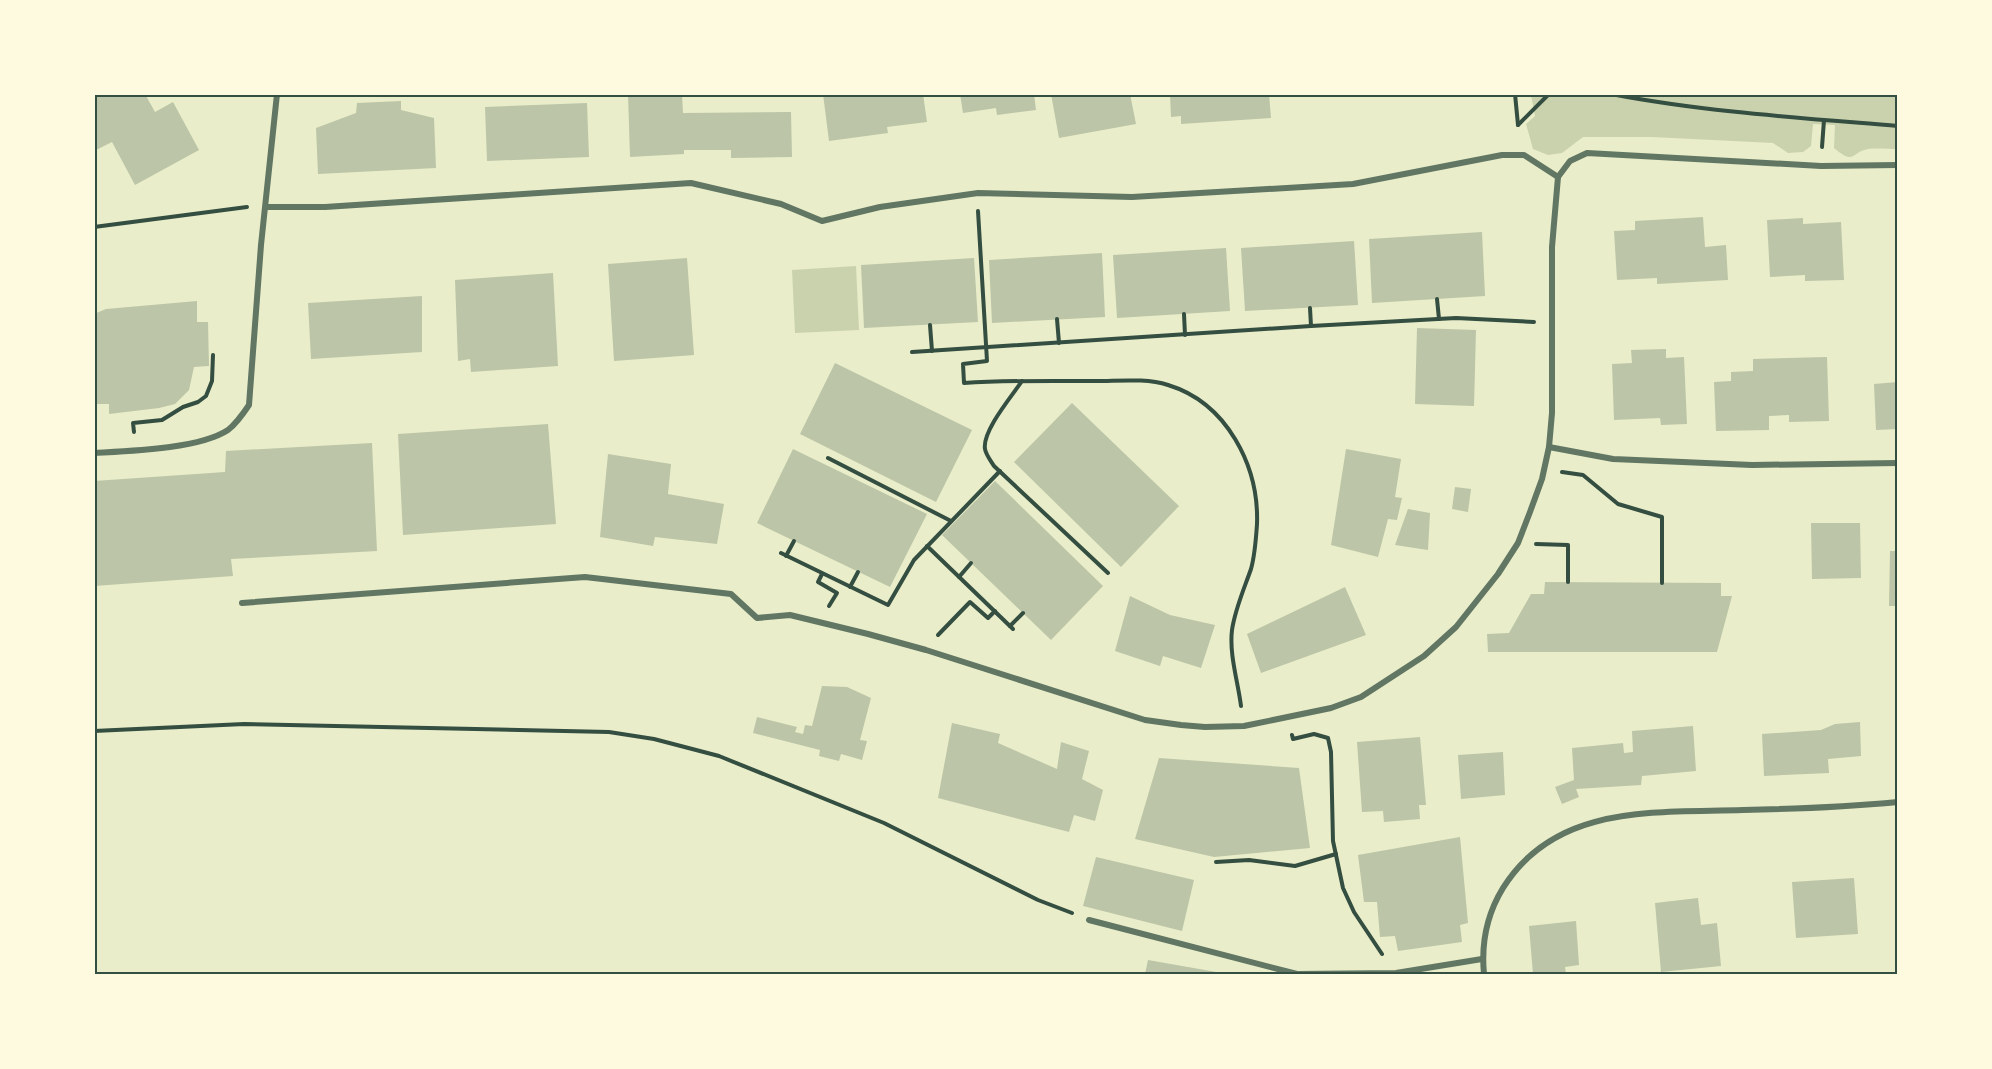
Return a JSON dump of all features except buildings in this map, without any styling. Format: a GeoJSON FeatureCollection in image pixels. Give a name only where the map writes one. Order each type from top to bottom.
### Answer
{"type":"FeatureCollection","features":[{"type":"Feature","properties":{"kind":"street"},"geometry":{"type":"LineString","coordinates":[[94,453],[192,443],[227,430],[240,419],[249,405],[277,94]]}},
{"type":"Feature","properties":{"kind":"street"},"geometry":{"type":"LineString","coordinates":[[242,603],[585,577],[731,594],[757,618],[790,615],[868,634],[926,650],[1145,720],[1205,728],[1227,727],[1277,720],[1331,708],[1361,697],[1424,656],[1456,627],[1498,574],[1518,543],[1544,470],[1549,447],[1552,413],[1552,247],[1558,177],[1570,160],[1587,153],[1821,166],[1898,165]]}},
{"type":"Feature","properties":{"kind":"street"},"geometry":{"type":"LineString","coordinates":[[266,207],[325,207],[692,183],[781,204],[822,221],[880,207],[978,194],[1132,197],[1353,184],[1502,155],[1524,155],[1558,177]]}},
{"type":"Feature","properties":{"kind":"street"},"geometry":{"type":"LineString","coordinates":[[1549,447],[1613,459],[1752,465],[1898,463]]}},
{"type":"Feature","properties":{"kind":"street"},"geometry":{"type":"LineString","coordinates":[[1484,975],[1482,959],[1484,939],[1492,908],[1509,879],[1539,848],[1555,836],[1574,828],[1601,820],[1653,813],[1846,807],[1898,802]]}},
{"type":"Feature","properties":{"kind":"street"},"geometry":{"type":"LineString","coordinates":[[1089,920],[1297,974],[1396,974],[1482,959]]}},
{"type":"Feature","properties":{"kind":"path"},"geometry":{"type":"LineString","coordinates":[[1515,94],[1518,125],[1549,94]]}},
{"type":"Feature","properties":{"kind":"path"},"geometry":{"type":"LineString","coordinates":[[1611,94],[1686,106],[1898,126]]}},
{"type":"Feature","properties":{"kind":"path"},"geometry":{"type":"LineString","coordinates":[[1821,166],[1824,120]]}},
{"type":"Feature","properties":{"kind":"path"},"geometry":{"type":"LineString","coordinates":[[978,194],[987,361],[963,364],[964,383],[1137,381],[1168,385],[1214,411],[1232,433],[1247,462],[1254,491],[1257,523],[1252,566],[1236,613],[1231,646],[1241,710]]}},
{"type":"Feature","properties":{"kind":"path"},"geometry":{"type":"LineString","coordinates":[[94,227],[248,207]]}},
{"type":"Feature","properties":{"kind":"path"},"geometry":{"type":"LineString","coordinates":[[1437,299],[1439,319]]}},
{"type":"Feature","properties":{"kind":"path"},"geometry":{"type":"LineString","coordinates":[[1310,308],[1311,326]]}},
{"type":"Feature","properties":{"kind":"path"},"geometry":{"type":"LineString","coordinates":[[1184,314],[1185,334]]}},
{"type":"Feature","properties":{"kind":"path"},"geometry":{"type":"LineString","coordinates":[[912,352],[1456,318],[1539,322]]}},
{"type":"Feature","properties":{"kind":"path"},"geometry":{"type":"LineString","coordinates":[[1057,320],[1059,343]]}},
{"type":"Feature","properties":{"kind":"path"},"geometry":{"type":"LineString","coordinates":[[930,324],[932,351]]}},
{"type":"Feature","properties":{"kind":"path"},"geometry":{"type":"LineString","coordinates":[[134,433],[133,423],[162,420],[206,396],[212,381],[213,355]]}},
{"type":"Feature","properties":{"kind":"path"},"geometry":{"type":"LineString","coordinates":[[1022,381],[988,434],[984,448],[988,457],[1108,573]]}},
{"type":"Feature","properties":{"kind":"path"},"geometry":{"type":"LineString","coordinates":[[828,458],[951,521]]}},
{"type":"Feature","properties":{"kind":"path"},"geometry":{"type":"LineString","coordinates":[[1544,470],[1583,476],[1618,504],[1662,517],[1662,583]]}},
{"type":"Feature","properties":{"kind":"path"},"geometry":{"type":"LineString","coordinates":[[781,553],[888,605],[914,560],[1000,471]]}},
{"type":"Feature","properties":{"kind":"path"},"geometry":{"type":"LineString","coordinates":[[786,556],[794,540]]}},
{"type":"Feature","properties":{"kind":"path"},"geometry":{"type":"LineString","coordinates":[[1518,543],[1568,544],[1568,582]]}},
{"type":"Feature","properties":{"kind":"path"},"geometry":{"type":"LineString","coordinates":[[927,546],[1012,628],[1023,613]]}},
{"type":"Feature","properties":{"kind":"path"},"geometry":{"type":"LineString","coordinates":[[959,577],[971,563]]}},
{"type":"Feature","properties":{"kind":"path"},"geometry":{"type":"LineString","coordinates":[[850,587],[858,572]]}},
{"type":"Feature","properties":{"kind":"path"},"geometry":{"type":"LineString","coordinates":[[822,574],[818,582],[837,592],[833,600]]}},
{"type":"Feature","properties":{"kind":"path"},"geometry":{"type":"LineString","coordinates":[[935,638],[970,602],[988,618],[994,611]]}},
{"type":"Feature","properties":{"kind":"path"},"geometry":{"type":"LineString","coordinates":[[94,731],[244,724],[609,732],[654,739],[719,756],[884,823],[1038,900],[1089,920]]}},
{"type":"Feature","properties":{"kind":"path"},"geometry":{"type":"LineString","coordinates":[[1292,732],[1293,740],[1314,734],[1328,738],[1331,752],[1333,841],[1343,888],[1354,912],[1396,974]]}},
{"type":"Feature","properties":{"kind":"path"},"geometry":{"type":"LineString","coordinates":[[1216,862],[1249,860],[1295,866],[1336,854]]}},
{"type":"Feature","properties":{"kind":"green space"},"geometry":{"type":"Polygon","coordinates":[[[1531,95],[1897,95],[1897,149],[1868,149],[1850,157],[1846,156],[1834,148],[1835,125],[1813,124],[1811,146],[1803,152],[1788,153],[1773,143],[1652,137],[1583,137],[1562,153],[1548,155],[1533,149],[1526,124],[1535,116],[1531,95]]]}},
{"type":"Feature","properties":{"kind":"green space"},"geometry":{"type":"Polygon","coordinates":[[[856,266],[859,330],[795,333],[792,270],[856,266]]]}}]}
